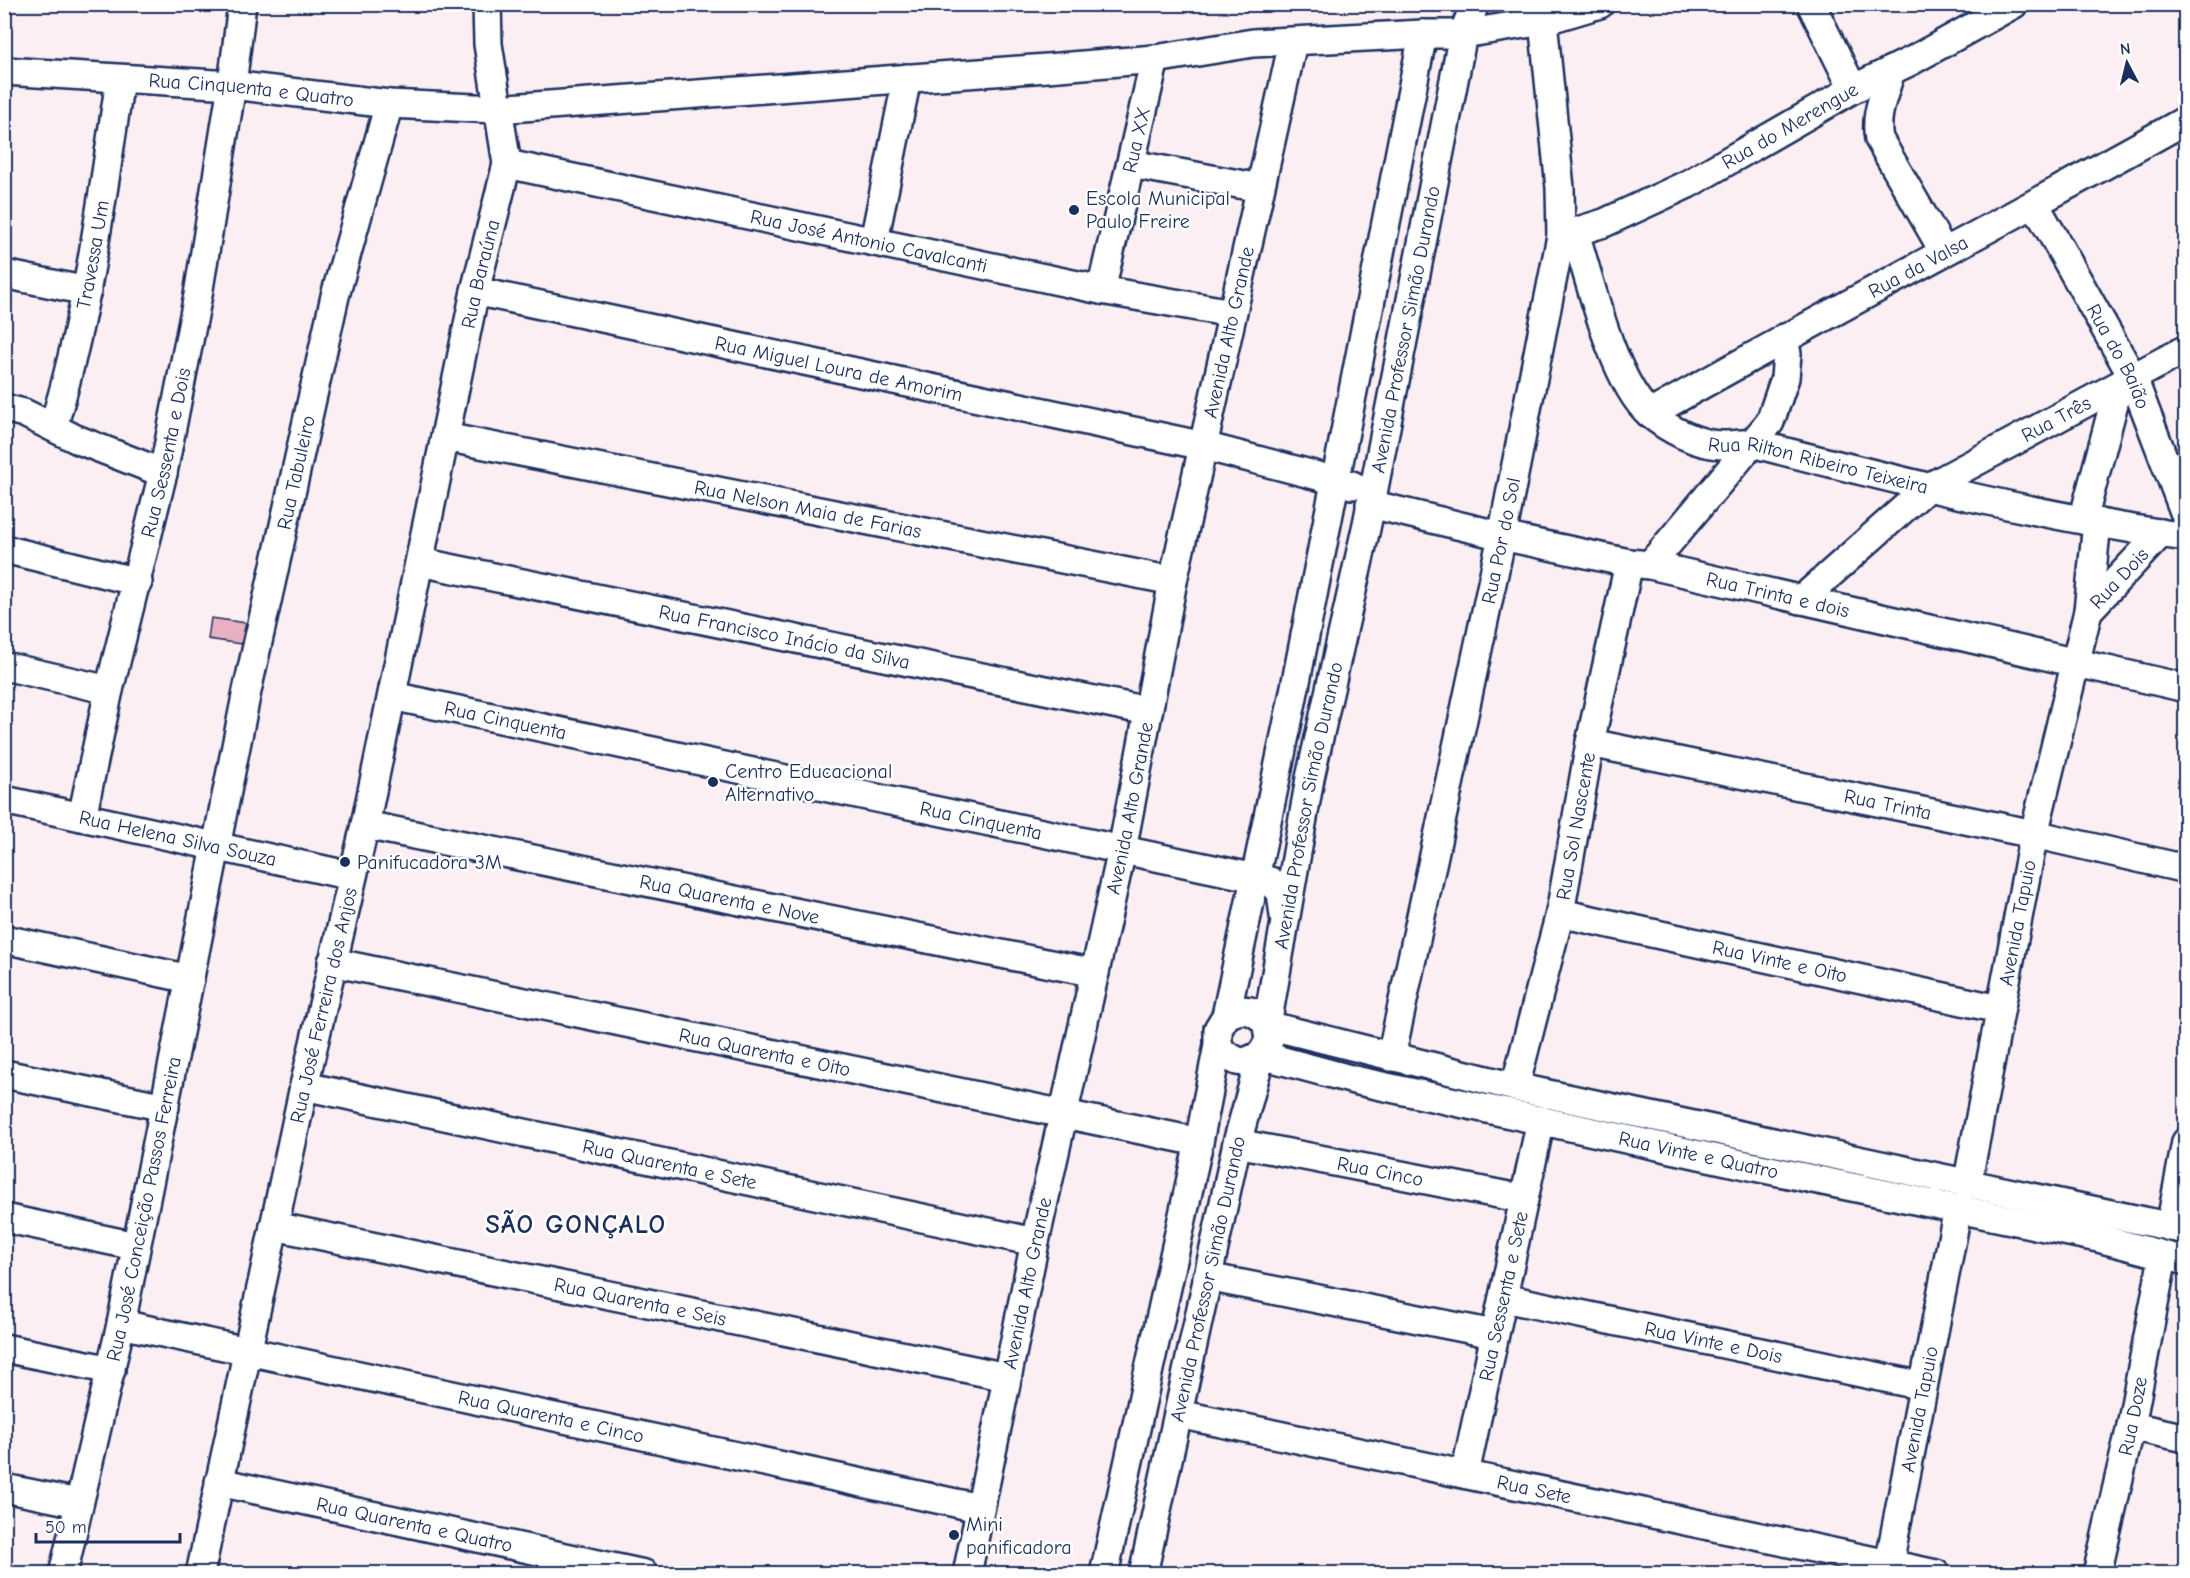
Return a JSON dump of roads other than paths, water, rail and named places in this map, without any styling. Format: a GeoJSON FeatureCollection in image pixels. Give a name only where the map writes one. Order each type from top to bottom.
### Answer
{"type":"FeatureCollection","features":[{"type":"Feature","properties":{"kind":"street","name":"Rua Sessenta e Dois"},"geometry":{"type":"LineString","coordinates":[[82,817],[109,690],[138,582],[163,473],[198,295],[232,85],[242,4]]}},
{"type":"Feature","properties":{"kind":"street","name":"Rua Baraúna"},"geometry":{"type":"LineString","coordinates":[[445,438],[475,291],[507,164],[496,109],[487,4]]}},
{"type":"Feature","properties":{"kind":"street","name":"Avenida Professor Simão Durando"},"geometry":{"type":"LineString","coordinates":[[1143,1574],[1237,1143],[1261,1055],[1269,1041],[1267,1025],[1310,778],[1372,498],[1463,34],[1475,4]]}},
{"type":"Feature","properties":{"kind":"street","name":"Rua Cinquenta e Quatro"},"geometry":{"type":"LineString","coordinates":[[4,71],[120,80],[232,85],[389,104],[496,109],[1155,59],[1253,43],[1463,34],[1543,21],[1600,4]]}},
{"type":"Feature","properties":{"kind":"street"},"geometry":{"type":"LineString","coordinates":[[1811,4],[1853,89]]}},
{"type":"Feature","properties":{"kind":"street","name":"Rua do Merengue"},"geometry":{"type":"LineString","coordinates":[[1568,235],[1604,223],[1688,184],[1853,89],[2014,4]]}},
{"type":"Feature","properties":{"kind":"street","name":"Rua Por do Sol"},"geometry":{"type":"LineString","coordinates":[[1391,1057],[1568,235],[1560,188],[1543,21]]}},
{"type":"Feature","properties":{"kind":"street","name":"Avenida Professor Simão Durando"},"geometry":{"type":"LineString","coordinates":[[1104,1574],[1199,1142],[1218,1046],[1218,1029],[1226,1016],[1336,480],[1423,34]]}},
{"type":"Feature","properties":{"kind":"street","name":"Avenida Alto Grande"},"geometry":{"type":"LineString","coordinates":[[966,1574],[1035,1242],[1122,850],[1173,581],[1293,42]]}},
{"type":"Feature","properties":{"kind":"street","name":"Rua XX"},"geometry":{"type":"LineString","coordinates":[[1101,290],[1155,59]]}},
{"type":"Feature","properties":{"kind":"street"},"geometry":{"type":"LineString","coordinates":[[1891,70],[1878,110],[1876,124],[1879,139],[1944,252]]}},
{"type":"Feature","properties":{"kind":"street"},"geometry":{"type":"LineString","coordinates":[[874,241],[907,78]]}},
{"type":"Feature","properties":{"kind":"street","name":"Travessa Um"},"geometry":{"type":"LineString","coordinates":[[53,427],[66,383],[87,291],[120,80]]}},
{"type":"Feature","properties":{"kind":"street","name":"Rua Tabuleiro"},"geometry":{"type":"LineString","coordinates":[[216,844],[247,691],[335,296],[389,104]]}},
{"type":"Feature","properties":{"kind":"street","name":"Rua da Valsa"},"geometry":{"type":"LineString","coordinates":[[1650,414],[1784,338],[2036,204],[2186,120]]}},
{"type":"Feature","properties":{"kind":"street","name":"Rua José Antonio Cavalcanti"},"geometry":{"type":"LineString","coordinates":[[507,164],[1101,290],[1232,313]]}},
{"type":"Feature","properties":{"kind":"street"},"geometry":{"type":"LineString","coordinates":[[1131,164],[1260,188]]}},
{"type":"Feature","properties":{"kind":"street","name":"Rua do Baião"},"geometry":{"type":"LineString","coordinates":[[2036,204],[2125,383],[2186,517]]}},
{"type":"Feature","properties":{"kind":"street","name":"Rua Rilton Ribeiro Teixeira"},"geometry":{"type":"LineString","coordinates":[[1568,235],[1621,369],[1638,402],[1650,414],[1695,440],[1720,446],[1752,444],[1927,488],[2090,521],[2173,535]]}},
{"type":"Feature","properties":{"kind":"street"},"geometry":{"type":"LineString","coordinates":[[4,274],[87,291]]}},
{"type":"Feature","properties":{"kind":"street","name":"Rua Miguel Loura de Amorim"},"geometry":{"type":"LineString","coordinates":[[475,291],[1204,446],[1336,480]]}},
{"type":"Feature","properties":{"kind":"street"},"geometry":{"type":"LineString","coordinates":[[1639,564],[1770,422],[1787,365],[1784,338]]}},
{"type":"Feature","properties":{"kind":"street","name":"Rua Três"},"geometry":{"type":"LineString","coordinates":[[1801,600],[1927,488],[2186,349]]}},
{"type":"Feature","properties":{"kind":"street"},"geometry":{"type":"LineString","coordinates":[[2088,611],[2090,521],[2125,383]]}},
{"type":"Feature","properties":{"kind":"street"},"geometry":{"type":"LineString","coordinates":[[4,408],[163,473]]}},
{"type":"Feature","properties":{"kind":"street","name":"Rua José Ferreira dos Anjos"},"geometry":{"type":"LineString","coordinates":[[200,1574],[304,1086],[365,825],[445,438]]}},
{"type":"Feature","properties":{"kind":"street","name":"Rua Nelson Maia de Farias"},"geometry":{"type":"LineString","coordinates":[[445,438],[1173,581]]}},
{"type":"Feature","properties":{"kind":"street","name":"Rua Trinta e dois"},"geometry":{"type":"LineString","coordinates":[[1336,480],[1372,498],[1502,536],[1639,564],[2186,688]]}},
{"type":"Feature","properties":{"kind":"street","name":"Rua Dois"},"geometry":{"type":"LineString","coordinates":[[2075,663],[2088,611],[2173,535]]}},
{"type":"Feature","properties":{"kind":"street"},"geometry":{"type":"LineString","coordinates":[[4,549],[138,582]]}},
{"type":"Feature","properties":{"kind":"street","name":"Rua Francisco Inácio da Silva"},"geometry":{"type":"LineString","coordinates":[[420,562],[1148,711]]}},
{"type":"Feature","properties":{"kind":"street","name":"Rua Sol Nascente"},"geometry":{"type":"LineString","coordinates":[[1515,1087],[1560,913],[1590,743],[1639,564]]}},
{"type":"Feature","properties":{"kind":"street","name":"Avenida Tapuio"},"geometry":{"type":"LineString","coordinates":[[1888,1568],[2034,834],[2075,663]]}},
{"type":"Feature","properties":{"kind":"street"},"geometry":{"type":"LineString","coordinates":[[4,666],[109,690]]}},
{"type":"Feature","properties":{"kind":"street","name":"Rua Cinquenta"},"geometry":{"type":"LineString","coordinates":[[392,696],[1270,881],[1281,892],[1285,921]]}},
{"type":"Feature","properties":{"kind":"street","name":"Rua Trinta"},"geometry":{"type":"LineString","coordinates":[[1590,743],[2034,834],[2186,869]]}},
{"type":"Feature","properties":{"kind":"street","name":"Rua Helena Silva Souza"},"geometry":{"type":"LineString","coordinates":[[4,800],[216,844],[352,876]]}},
{"type":"Feature","properties":{"kind":"street","name":"Rua Quarenta e Nove"},"geometry":{"type":"LineString","coordinates":[[365,825],[1095,973]]}},
{"type":"Feature","properties":{"kind":"street","name":"Rua José Conceição Passos Ferreira"},"geometry":{"type":"LineString","coordinates":[[63,1574],[121,1324],[216,844]]}},
{"type":"Feature","properties":{"kind":"street","name":"Rua Vinte e Oito"},"geometry":{"type":"LineString","coordinates":[[1560,913],[1999,1009]]}},
{"type":"Feature","properties":{"kind":"street"},"geometry":{"type":"LineString","coordinates":[[4,939],[190,979]]}},
{"type":"Feature","properties":{"kind":"street","name":"Rua Quarenta e Oito"},"geometry":{"type":"LineString","coordinates":[[332,962],[1199,1142]]}},
{"type":"Feature","properties":{"kind":"street","name":"Rua Vinte e Quatro"},"geometry":{"type":"LineString","coordinates":[[1226,1016],[1233,1011],[1249,1010],[1263,1018],[1267,1025],[1962,1197],[2174,1259]]}},
{"type":"Feature","properties":{"kind":"street","name":"Rua Vinte e Quatro"},"geometry":{"type":"LineString","coordinates":[[1218,1046],[1223,1053],[1237,1061],[1245,1062],[1261,1055],[1354,1080],[1541,1120],[1925,1188]]}},
{"type":"Feature","properties":{"kind":"street"},"geometry":{"type":"LineString","coordinates":[[1354,1080],[1361,1049]]}},
{"type":"Feature","properties":{"kind":"street"},"geometry":{"type":"LineString","coordinates":[[4,1074],[165,1107]]}},
{"type":"Feature","properties":{"kind":"street","name":"Rua Quarenta e Sete"},"geometry":{"type":"LineString","coordinates":[[304,1086],[1035,1242]]}},
{"type":"Feature","properties":{"kind":"street","name":"Rua Sessenta e Sete"},"geometry":{"type":"LineString","coordinates":[[1465,1474],[1541,1120]]}},
{"type":"Feature","properties":{"kind":"street"},"geometry":{"type":"LineString","coordinates":[[2178,1228],[2186,1142]]}},
{"type":"Feature","properties":{"kind":"street","name":"Rua Cinco"},"geometry":{"type":"LineString","coordinates":[[1237,1143],[1524,1198]]}},
{"type":"Feature","properties":{"kind":"street","name":"Rua Vinte e Quatro"},"geometry":{"type":"LineString","coordinates":[[1962,1197],[2092,1208],[2178,1228]]}},
{"type":"Feature","properties":{"kind":"street"},"geometry":{"type":"LineString","coordinates":[[4,1218],[135,1246]]}},
{"type":"Feature","properties":{"kind":"street","name":"Rua Quarenta e Seis"},"geometry":{"type":"LineString","coordinates":[[274,1226],[1007,1377]]}},
{"type":"Feature","properties":{"kind":"street","name":"Rua Doze"},"geometry":{"type":"LineString","coordinates":[[2097,1574],[2131,1426],[2174,1259]]}},
{"type":"Feature","properties":{"kind":"street"},"geometry":{"type":"LineString","coordinates":[[1207,1277],[1494,1334]]}},
{"type":"Feature","properties":{"kind":"street","name":"Rua Vinte e Dois"},"geometry":{"type":"LineString","coordinates":[[1504,1298],[1923,1386]]}},
{"type":"Feature","properties":{"kind":"street","name":"Rua Quarenta e Cinco"},"geometry":{"type":"LineString","coordinates":[[121,1324],[979,1508]]}},
{"type":"Feature","properties":{"kind":"street"},"geometry":{"type":"LineString","coordinates":[[4,1348],[111,1370]]}},
{"type":"Feature","properties":{"kind":"street","name":"Rua Sete"},"geometry":{"type":"LineString","coordinates":[[1179,1414],[1465,1474],[1888,1568],[1936,1574]]}},
{"type":"Feature","properties":{"kind":"street"},"geometry":{"type":"LineString","coordinates":[[2131,1426],[2186,1438]]}},
{"type":"Feature","properties":{"kind":"street","name":"Rua Quarenta e Quatro"},"geometry":{"type":"LineString","coordinates":[[219,1482],[644,1574]]}},
{"type":"Feature","properties":{"kind":"street"},"geometry":{"type":"LineString","coordinates":[[4,1488],[78,1503]]}},
{"type":"Feature","properties":{"kind":"place","name":"Escola Municipal Paulo Freire"},"geometry":{"type":"Point","coordinates":[1074,210]}},
{"type":"Feature","properties":{"kind":"place","name":"Centro Educacional Alternativo"},"geometry":{"type":"Point","coordinates":[713,782]}},
{"type":"Feature","properties":{"kind":"place","name":"Panifucadora 3M"},"geometry":{"type":"Point","coordinates":[345,862]}},
{"type":"Feature","properties":{"kind":"place","name":"Mini panificadora"},"geometry":{"type":"Point","coordinates":[954,1535]}},
{"type":"Feature","properties":{"kind":"district","name":"SÃO GONÇALO"},"geometry":{"type":"Point","coordinates":[576,1224]}}]}
